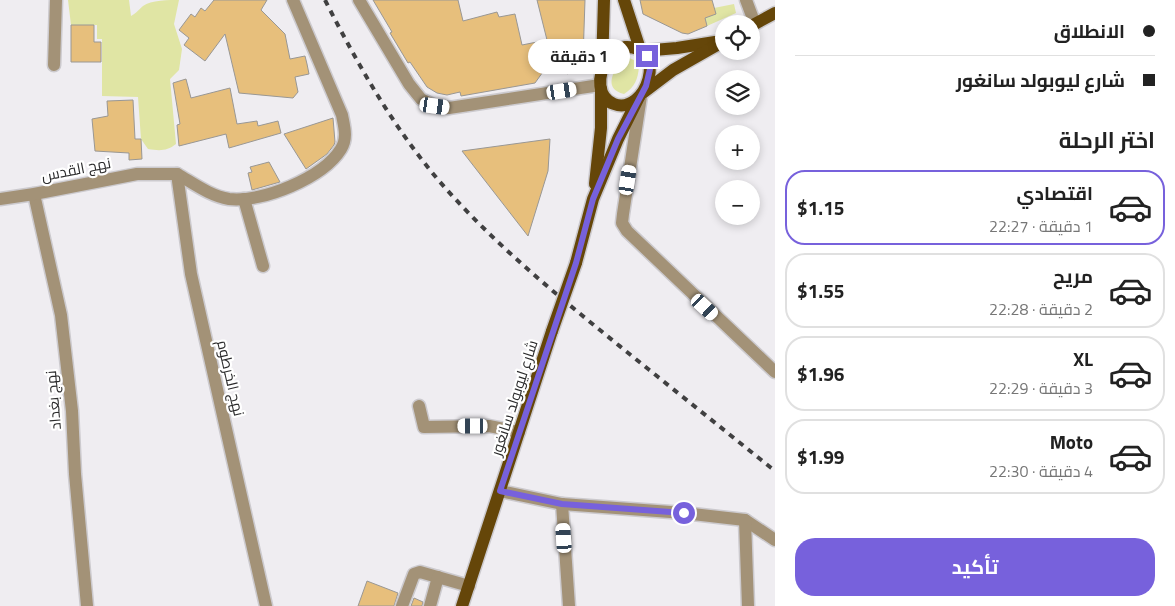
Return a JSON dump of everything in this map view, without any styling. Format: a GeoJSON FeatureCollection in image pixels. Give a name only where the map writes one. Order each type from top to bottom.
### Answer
{"type":"FeatureCollection","features":[{"type":"Feature","properties":{"kind":"main road","name":"شارع ليوبولد سانغور"},"geometry":{"type":"LineString","coordinates":[[593,199],[601,128],[600,87],[604,0]]}},
{"type":"Feature","properties":{"kind":"main road","name":"شارع ليوبولد سانغور"},"geometry":{"type":"LineString","coordinates":[[462,606],[576,263],[593,199],[618,139],[649,78],[649,62],[641,50],[624,0]]}},
{"type":"Feature","properties":{"kind":"main road"},"geometry":{"type":"LineString","coordinates":[[760,21],[775,13]]}},
{"type":"Feature","properties":{"kind":"main road"},"geometry":{"type":"LineString","coordinates":[[602,70],[611,56],[625,47],[641,50],[677,48],[715,42]]}},
{"type":"Feature","properties":{"kind":"main road"},"geometry":{"type":"LineString","coordinates":[[600,87],[604,97],[610,102],[617,106],[625,106],[633,103],[673,70],[715,46]]}},
{"type":"Feature","properties":{"kind":"street"},"geometry":{"type":"LineString","coordinates":[[54,65],[56,0]]}},
{"type":"Feature","properties":{"kind":"street"},"geometry":{"type":"LineString","coordinates":[[177,174],[208,192],[228,199],[244,199],[278,192],[306,179],[332,160],[342,148],[346,134],[342,115],[293,0]]}},
{"type":"Feature","properties":{"kind":"street"},"geometry":{"type":"LineString","coordinates":[[359,0],[409,84],[421,99],[435,106],[448,108],[600,87]]}},
{"type":"Feature","properties":{"kind":"street"},"geometry":{"type":"LineString","coordinates":[[746,0],[750,15]]}},
{"type":"Feature","properties":{"kind":"street"},"geometry":{"type":"LineString","coordinates":[[641,95],[622,223],[636,242],[775,372]]}},
{"type":"Feature","properties":{"kind":"street","name":"نهج القدس"},"geometry":{"type":"LineString","coordinates":[[0,198],[34,194],[137,174],[177,174]]}},
{"type":"Feature","properties":{"kind":"street","name":"نهج الخرطوم"},"geometry":{"type":"LineString","coordinates":[[177,174],[191,274],[266,606]]}},
{"type":"Feature","properties":{"kind":"street","name":"نهج بغداد"},"geometry":{"type":"LineString","coordinates":[[34,194],[61,315],[72,411],[75,474],[87,606]]}},
{"type":"Feature","properties":{"kind":"street"},"geometry":{"type":"LineString","coordinates":[[244,199],[263,266]]}},
{"type":"Feature","properties":{"kind":"street"},"geometry":{"type":"LineString","coordinates":[[419,406],[424,426],[489,426],[519,432]]}},
{"type":"Feature","properties":{"kind":"street"},"geometry":{"type":"LineString","coordinates":[[500,491],[562,504],[684,513],[745,520],[775,540]]}},
{"type":"Feature","properties":{"kind":"street"},"geometry":{"type":"LineString","coordinates":[[562,504],[569,606]]}},
{"type":"Feature","properties":{"kind":"street"},"geometry":{"type":"LineString","coordinates":[[745,520],[748,606]]}},
{"type":"Feature","properties":{"kind":"street"},"geometry":{"type":"LineString","coordinates":[[402,606],[414,574],[420,572],[468,586]]}},
{"type":"Feature","properties":{"kind":"street"},"geometry":{"type":"LineString","coordinates":[[430,606],[438,577]]}},
{"type":"Feature","properties":{"kind":"green space"},"geometry":{"type":"Polygon","coordinates":[[[68,0],[129,0],[131,16],[143,6],[151,3],[179,0],[174,24],[182,49],[179,70],[170,79],[176,144],[163,150],[148,149],[141,139],[138,97],[102,96],[102,39],[97,39],[97,25],[71,25],[68,0]]]}},
{"type":"Feature","properties":{"kind":"green space"},"geometry":{"type":"Polygon","coordinates":[[[734,4],[736,13],[732,15],[715,15],[715,22],[707,26],[705,18],[715,14],[714,8],[734,4]]]}},
{"type":"Feature","properties":{"kind":"green space"},"geometry":{"type":"Polygon","coordinates":[[[629,58],[634,60],[639,66],[639,71],[637,79],[624,94],[614,88],[612,80],[621,60],[629,58]]]}},
{"type":"Feature","properties":{"kind":"building"},"geometry":{"type":"Polygon","coordinates":[[[214,0],[267,0],[261,10],[285,34],[290,59],[305,56],[309,74],[295,77],[298,92],[293,98],[239,93],[225,34],[205,61],[184,45],[189,38],[179,30],[191,14],[195,17],[201,8],[205,11],[214,0]]]}},
{"type":"Feature","properties":{"kind":"building"},"geometry":{"type":"Polygon","coordinates":[[[373,0],[458,0],[463,21],[497,12],[499,17],[515,14],[522,45],[547,40],[537,0],[585,0],[583,59],[568,74],[550,62],[535,83],[461,96],[460,92],[447,95],[437,93],[427,87],[410,62],[408,63],[373,0]]]}},
{"type":"Feature","properties":{"kind":"building"},"geometry":{"type":"Polygon","coordinates":[[[640,0],[712,0],[716,14],[705,18],[707,26],[688,34],[682,33],[643,14],[640,0]]]}},
{"type":"Feature","properties":{"kind":"building"},"geometry":{"type":"Polygon","coordinates":[[[71,25],[94,25],[94,42],[101,42],[101,62],[71,62],[71,25]]]}},
{"type":"Feature","properties":{"kind":"building"},"geometry":{"type":"Polygon","coordinates":[[[186,79],[191,98],[230,88],[237,124],[257,121],[258,126],[278,121],[281,133],[229,148],[226,134],[179,146],[177,125],[180,124],[173,83],[186,79]]]}},
{"type":"Feature","properties":{"kind":"building"},"geometry":{"type":"Polygon","coordinates":[[[133,100],[135,139],[141,139],[142,159],[129,160],[129,153],[95,151],[92,119],[108,116],[107,101],[133,100]]]}},
{"type":"Feature","properties":{"kind":"building"},"geometry":{"type":"Polygon","coordinates":[[[333,118],[334,145],[327,154],[306,169],[284,134],[333,118]]]}},
{"type":"Feature","properties":{"kind":"building"},"geometry":{"type":"Polygon","coordinates":[[[550,139],[548,171],[528,236],[462,151],[550,139]]]}},
{"type":"Feature","properties":{"kind":"building"},"geometry":{"type":"Polygon","coordinates":[[[269,162],[280,182],[252,190],[248,173],[252,172],[250,167],[269,162]]]}},
{"type":"Feature","properties":{"kind":"building"},"geometry":{"type":"Polygon","coordinates":[[[367,581],[398,593],[394,606],[358,606],[367,581]]]}},
{"type":"Feature","properties":{"kind":"building"},"geometry":{"type":"Polygon","coordinates":[[[414,598],[423,602],[422,606],[411,606],[414,598]]]}},
{"type":"Feature","properties":{"kind":"railway"},"geometry":{"type":"LineString","coordinates":[[325,0],[363,72],[407,140],[440,182],[482,227],[551,289],[775,471]]}},
{"type":"Feature","properties":{"kind":"route"},"geometry":{"type":"LineString","coordinates":[[647,56],[650,69],[649,78],[618,139],[593,199],[576,263],[500,491],[562,504],[684,513]]}}]}
